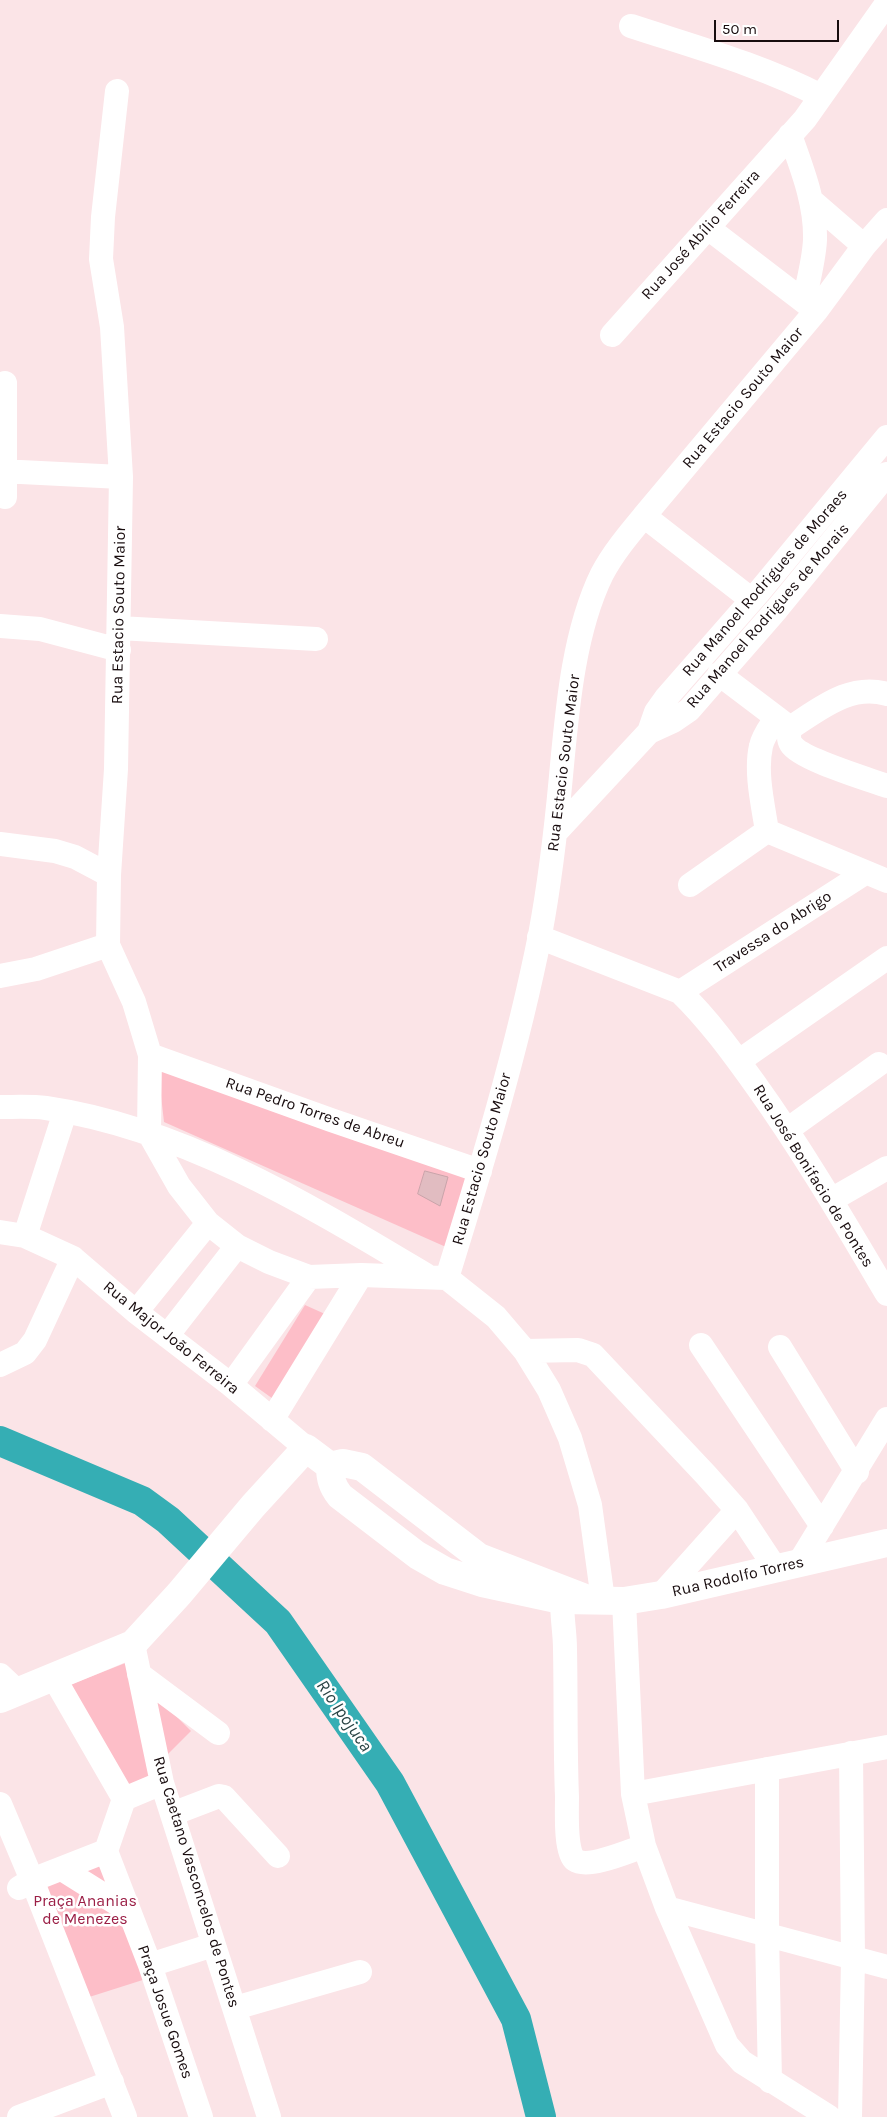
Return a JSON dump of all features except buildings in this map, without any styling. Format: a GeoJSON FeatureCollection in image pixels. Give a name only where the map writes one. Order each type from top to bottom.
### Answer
{"type":"FeatureCollection","features":[{"type":"Feature","properties":{"kind":"main road"},"geometry":{"type":"LineString","coordinates":[[6,1689],[53,1676],[133,1644],[306,1448]]}},
{"type":"Feature","properties":{"kind":"main road","name":"Rua Major João Ferreira"},"geometry":{"type":"LineString","coordinates":[[306,1448],[330,1466]]}},
{"type":"Feature","properties":{"kind":"main road"},"geometry":{"type":"LineString","coordinates":[[562,1594],[479,1557],[362,1467],[343,1463],[330,1466],[330,1478],[335,1490],[418,1555],[445,1571],[482,1583],[605,1600]]}},
{"type":"Feature","properties":{"kind":"main road"},"geometry":{"type":"LineString","coordinates":[[393,1536],[413,1506]]}},
{"type":"Feature","properties":{"kind":"main road","name":"Rua Rodolfo Torres"},"geometry":{"type":"LineString","coordinates":[[605,1600],[661,1595],[887,1543]]}},
{"type":"Feature","properties":{"kind":"street","name":"Rua José Abílio Ferreira"},"geometry":{"type":"LineString","coordinates":[[612,335],[805,119],[887,3]]}},
{"type":"Feature","properties":{"kind":"street"},"geometry":{"type":"LineString","coordinates":[[631,26],[729,57],[796,83],[821,96]]}},
{"type":"Feature","properties":{"kind":"street","name":"Rua Estacio Souto Maior"},"geometry":{"type":"LineString","coordinates":[[117,90],[102,216],[101,259],[112,327],[121,477],[116,769],[109,875],[108,945],[134,1002],[150,1055],[149,1133]]}},
{"type":"Feature","properties":{"kind":"street"},"geometry":{"type":"LineString","coordinates":[[790,135],[812,201],[815,241],[810,306]]}},
{"type":"Feature","properties":{"kind":"street"},"geometry":{"type":"LineString","coordinates":[[812,201],[864,246]]}},
{"type":"Feature","properties":{"kind":"street","name":"Rua Estacio Souto Maior"},"geometry":{"type":"LineString","coordinates":[[439,1277],[480,1171],[497,1116],[539,937],[556,832],[568,701],[588,610],[602,574],[624,540],[810,306],[887,220]]}},
{"type":"Feature","properties":{"kind":"street"},"geometry":{"type":"LineString","coordinates":[[708,228],[810,306]]}},
{"type":"Feature","properties":{"kind":"street"},"geometry":{"type":"LineString","coordinates":[[5,383],[2,471],[5,498]]}},
{"type":"Feature","properties":{"kind":"street","name":"Rua Manoel Rodrigues de Moraes"},"geometry":{"type":"LineString","coordinates":[[649,732],[656,712],[666,698],[755,597],[855,495],[887,437]]}},
{"type":"Feature","properties":{"kind":"street"},"geometry":{"type":"LineString","coordinates":[[2,471],[121,477]]}},
{"type":"Feature","properties":{"kind":"street","name":"Rua Manoel Rodrigues de Morais"},"geometry":{"type":"LineString","coordinates":[[556,832],[649,732],[673,721],[688,710],[777,609],[855,495],[887,474]]}},
{"type":"Feature","properties":{"kind":"street"},"geometry":{"type":"LineString","coordinates":[[644,516],[755,597],[777,609]]}},
{"type":"Feature","properties":{"kind":"street"},"geometry":{"type":"LineString","coordinates":[[0,626],[119,639],[316,639]]}},
{"type":"Feature","properties":{"kind":"street"},"geometry":{"type":"LineString","coordinates":[[719,674],[783,723],[791,743],[806,756],[887,786]]}},
{"type":"Feature","properties":{"kind":"street"},"geometry":{"type":"LineString","coordinates":[[767,831],[762,803],[761,743],[783,723],[835,699],[855,692],[887,694]]}},
{"type":"Feature","properties":{"kind":"street"},"geometry":{"type":"LineString","coordinates":[[767,831],[887,881]]}},
{"type":"Feature","properties":{"kind":"street"},"geometry":{"type":"LineString","coordinates":[[690,885],[767,831]]}},
{"type":"Feature","properties":{"kind":"street"},"geometry":{"type":"LineString","coordinates":[[0,844],[55,851],[75,857],[109,875]]}},
{"type":"Feature","properties":{"kind":"street","name":"Travessa do Abrigo"},"geometry":{"type":"LineString","coordinates":[[680,992],[865,873]]}},
{"type":"Feature","properties":{"kind":"street","name":"Rua José Bonifacio de Pontes"},"geometry":{"type":"LineString","coordinates":[[539,937],[680,992],[704,1017],[787,1130],[887,1294]]}},
{"type":"Feature","properties":{"kind":"street"},"geometry":{"type":"LineString","coordinates":[[0,976],[36,969],[108,945]]}},
{"type":"Feature","properties":{"kind":"street"},"geometry":{"type":"LineString","coordinates":[[738,1061],[887,958]]}},
{"type":"Feature","properties":{"kind":"street","name":"Rua Pedro Torres de Abreu"},"geometry":{"type":"LineString","coordinates":[[150,1055],[480,1171]]}},
{"type":"Feature","properties":{"kind":"street"},"geometry":{"type":"LineString","coordinates":[[787,1130],[879,1064]]}},
{"type":"Feature","properties":{"kind":"street"},"geometry":{"type":"LineString","coordinates":[[0,1107],[44,1107],[149,1133],[193,1149],[298,1201],[439,1277],[496,1317],[525,1350],[549,1390],[572,1446],[590,1505],[633,1794],[644,1846],[667,1908],[727,2045],[742,2062],[829,2117]]}},
{"type":"Feature","properties":{"kind":"street"},"geometry":{"type":"LineString","coordinates":[[25,1236],[65,1112]]}},
{"type":"Feature","properties":{"kind":"street"},"geometry":{"type":"LineString","coordinates":[[149,1133],[179,1186],[208,1223],[237,1246],[269,1262],[309,1277],[361,1275],[439,1277]]}},
{"type":"Feature","properties":{"kind":"street"},"geometry":{"type":"LineString","coordinates":[[831,1200],[887,1168]]}},
{"type":"Feature","properties":{"kind":"street"},"geometry":{"type":"LineString","coordinates":[[136,1312],[208,1223]]}},
{"type":"Feature","properties":{"kind":"street","name":"Rua Major João Ferreira"},"geometry":{"type":"LineString","coordinates":[[0,1232],[25,1236],[73,1258],[136,1312],[231,1385],[306,1448]]}},
{"type":"Feature","properties":{"kind":"street"},"geometry":{"type":"LineString","coordinates":[[167,1336],[237,1246]]}},
{"type":"Feature","properties":{"kind":"street"},"geometry":{"type":"LineString","coordinates":[[0,1365],[25,1353],[35,1340],[73,1258]]}},
{"type":"Feature","properties":{"kind":"street"},"geometry":{"type":"LineString","coordinates":[[272,1420],[361,1275]]}},
{"type":"Feature","properties":{"kind":"street"},"geometry":{"type":"LineString","coordinates":[[231,1385],[309,1277]]}},
{"type":"Feature","properties":{"kind":"street"},"geometry":{"type":"LineString","coordinates":[[702,1345],[822,1526]]}},
{"type":"Feature","properties":{"kind":"street"},"geometry":{"type":"LineString","coordinates":[[780,1347],[857,1472]]}},
{"type":"Feature","properties":{"kind":"street"},"geometry":{"type":"LineString","coordinates":[[525,1350],[578,1350],[593,1355],[706,1475],[788,1566],[822,1526],[857,1472],[887,1420]]}},
{"type":"Feature","properties":{"kind":"street"},"geometry":{"type":"LineString","coordinates":[[661,1595],[736,1510]]}},
{"type":"Feature","properties":{"kind":"street"},"geometry":{"type":"LineString","coordinates":[[562,1594],[565,1634],[569,1845],[571,1856],[576,1861],[583,1863],[598,1861],[644,1846]]}},
{"type":"Feature","properties":{"kind":"street","name":"Rua Caetano Vasconcelos de Pontes"},"geometry":{"type":"LineString","coordinates":[[133,1644],[162,1783],[269,2117]]}},
{"type":"Feature","properties":{"kind":"street"},"geometry":{"type":"LineString","coordinates":[[138,1674],[218,1733]]}},
{"type":"Feature","properties":{"kind":"street"},"geometry":{"type":"LineString","coordinates":[[53,1676],[124,1799]]}},
{"type":"Feature","properties":{"kind":"street"},"geometry":{"type":"LineString","coordinates":[[633,1794],[887,1747]]}},
{"type":"Feature","properties":{"kind":"street"},"geometry":{"type":"LineString","coordinates":[[850,2117],[853,1959],[851,1753]]}},
{"type":"Feature","properties":{"kind":"street"},"geometry":{"type":"LineString","coordinates":[[767,1769],[767,1933],[770,2081]]}},
{"type":"Feature","properties":{"kind":"street"},"geometry":{"type":"LineString","coordinates":[[26,1884],[106,1851],[124,1799],[162,1783]]}},
{"type":"Feature","properties":{"kind":"street"},"geometry":{"type":"LineString","coordinates":[[172,1814],[219,1796],[224,1797],[278,1856]]}},
{"type":"Feature","properties":{"kind":"street"},"geometry":{"type":"LineString","coordinates":[[3,1818],[26,1884],[104,2085],[125,2117]]}},
{"type":"Feature","properties":{"kind":"street"},"geometry":{"type":"LineString","coordinates":[[0,1844],[26,1884]]}},
{"type":"Feature","properties":{"kind":"street","name":"Praça Josue Gomes"},"geometry":{"type":"LineString","coordinates":[[106,1851],[150,1964],[201,2117]]}},
{"type":"Feature","properties":{"kind":"street"},"geometry":{"type":"LineString","coordinates":[[62,1868],[129,1910]]}},
{"type":"Feature","properties":{"kind":"street"},"geometry":{"type":"LineString","coordinates":[[667,1908],[767,1933],[853,1959],[887,1967]]}},
{"type":"Feature","properties":{"kind":"street"},"geometry":{"type":"LineString","coordinates":[[150,1964],[214,1945]]}},
{"type":"Feature","properties":{"kind":"street"},"geometry":{"type":"LineString","coordinates":[[235,2008],[360,1972]]}},
{"type":"Feature","properties":{"kind":"street"},"geometry":{"type":"LineString","coordinates":[[19,2117],[104,2085]]}},
{"type":"Feature","properties":{"kind":"street"},"geometry":{"type":"LineString","coordinates":[[104,2085],[108,2117]]}},
{"type":"Feature","properties":{"kind":"green space"},"geometry":{"type":"Polygon","coordinates":[[[158,1069],[471,1175],[446,1247],[164,1122],[158,1069]]]}},
{"type":"Feature","properties":{"kind":"green space"},"geometry":{"type":"Polygon","coordinates":[[[305,1305],[325,1314],[276,1401],[255,1386],[305,1305]]]}},
{"type":"Feature","properties":{"kind":"green space"},"geometry":{"type":"Polygon","coordinates":[[[128,1662],[154,1777],[123,1787],[67,1686],[128,1662]]]}},
{"type":"Feature","properties":{"kind":"green space"},"geometry":{"type":"Polygon","coordinates":[[[145,1685],[191,1731],[164,1758],[145,1685]]]}},
{"type":"Feature","properties":{"kind":"green space","name":"Praça Ananias de Menezes"},"geometry":{"type":"Polygon","coordinates":[[[103,1860],[149,1978],[83,1999],[37,1886],[103,1860]]]}},
{"type":"Feature","properties":{"kind":"waterway","name":"Rio Ipojuca"},"geometry":{"type":"LineString","coordinates":[[0,1441],[142,1501],[168,1520],[278,1622],[390,1783],[516,2019],[541,2117]]}}]}
